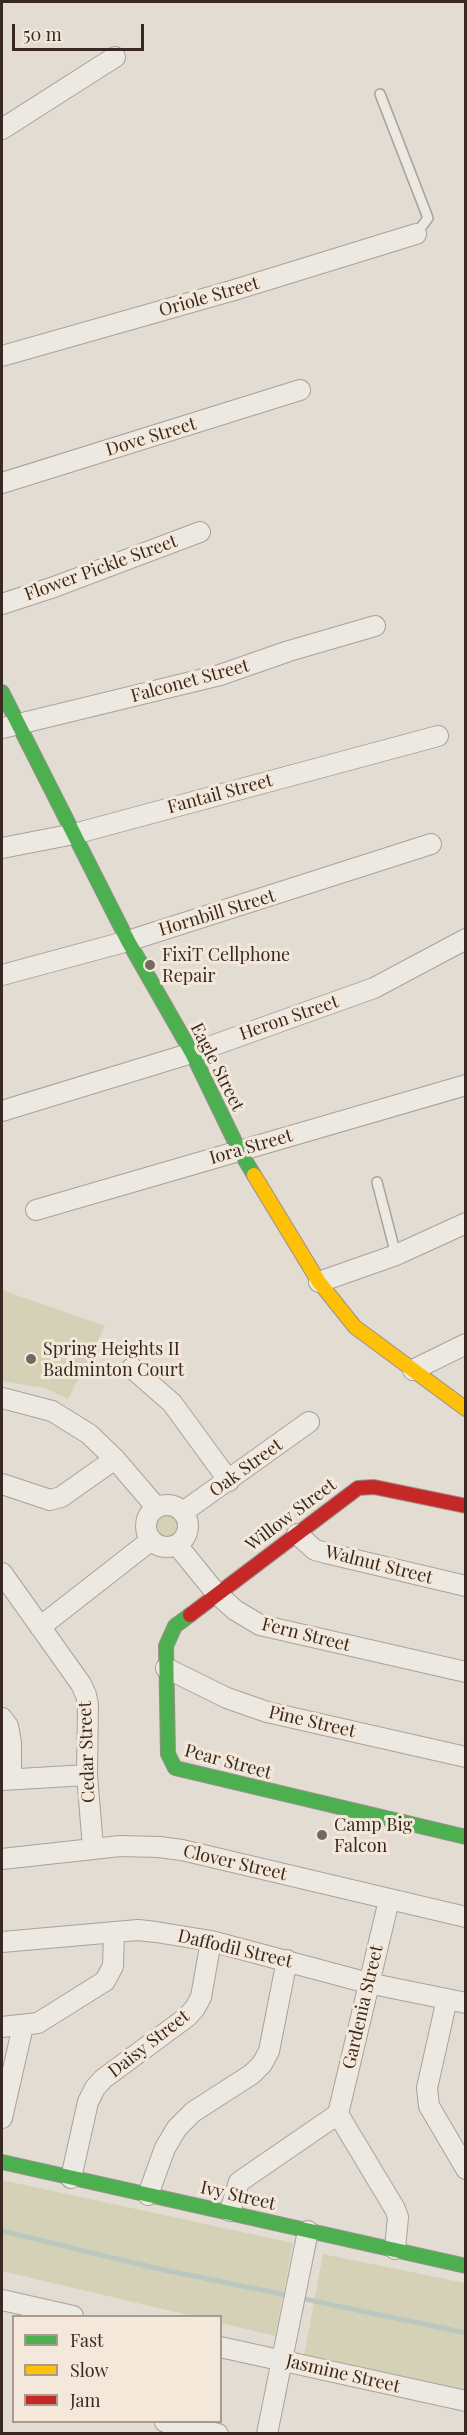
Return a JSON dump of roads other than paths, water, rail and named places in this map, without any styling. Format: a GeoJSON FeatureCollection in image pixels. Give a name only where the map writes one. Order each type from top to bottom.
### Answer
{"type":"FeatureCollection","features":[{"type":"Feature","properties":{"kind":"street"},"geometry":{"type":"LineString","coordinates":[[2,129],[115,57]]}},
{"type":"Feature","properties":{"kind":"street","name":"Oriole Street"},"geometry":{"type":"LineString","coordinates":[[2,356],[231,291],[416,234]]}},
{"type":"Feature","properties":{"kind":"street","name":"Dove Street"},"geometry":{"type":"LineString","coordinates":[[2,483],[300,390]]}},
{"type":"Feature","properties":{"kind":"street","name":"Flower Pickle Street"},"geometry":{"type":"LineString","coordinates":[[2,604],[200,532]]}},
{"type":"Feature","properties":{"kind":"street","name":"Falconet Street"},"geometry":{"type":"LineString","coordinates":[[10,726],[220,675],[289,651],[375,626]]}},
{"type":"Feature","properties":{"kind":"street","name":"Eagle Street"},"geometry":{"type":"LineString","coordinates":[[2,692],[10,726],[74,834],[128,941],[192,1053],[239,1150],[319,1282],[355,1327],[465,1409]]}},
{"type":"Feature","properties":{"kind":"street","name":"Fantail Street"},"geometry":{"type":"LineString","coordinates":[[2,848],[74,834],[438,736]]}},
{"type":"Feature","properties":{"kind":"street","name":"Hornbill Street"},"geometry":{"type":"LineString","coordinates":[[2,975],[128,941],[431,844]]}},
{"type":"Feature","properties":{"kind":"street","name":"Heron Street"},"geometry":{"type":"LineString","coordinates":[[2,1111],[192,1053],[374,988],[465,939]]}},
{"type":"Feature","properties":{"kind":"street","name":"Iora Street"},"geometry":{"type":"LineString","coordinates":[[36,1210],[465,1085]]}},
{"type":"Feature","properties":{"kind":"street"},"geometry":{"type":"LineString","coordinates":[[319,1282],[396,1255],[465,1223]]}},
{"type":"Feature","properties":{"kind":"street"},"geometry":{"type":"LineString","coordinates":[[413,1370],[465,1344]]}},
{"type":"Feature","properties":{"kind":"street"},"geometry":{"type":"LineString","coordinates":[[132,1368],[172,1403],[229,1481]]}},
{"type":"Feature","properties":{"kind":"street"},"geometry":{"type":"LineString","coordinates":[[2,1398],[52,1411],[89,1434],[116,1459],[157,1508]]}},
{"type":"Feature","properties":{"kind":"street","name":"Oak Street"},"geometry":{"type":"LineString","coordinates":[[183,1512],[309,1422]]}},
{"type":"Feature","properties":{"kind":"street"},"geometry":{"type":"LineString","coordinates":[[2,1484],[50,1500],[61,1497],[116,1459]]}},
{"type":"Feature","properties":{"kind":"street","name":"Willow Street"},"geometry":{"type":"LineString","coordinates":[[216,1593],[353,1491],[364,1486],[465,1506]]}},
{"type":"Feature","properties":{"kind":"street"},"geometry":{"type":"LineString","coordinates":[[166,1505],[183,1512],[188,1530],[177,1545],[158,1546],[150,1541],[146,1523],[157,1508],[166,1505]]}},
{"type":"Feature","properties":{"kind":"street","name":"Walnut Street"},"geometry":{"type":"LineString","coordinates":[[297,1534],[315,1550],[465,1586]]}},
{"type":"Feature","properties":{"kind":"street"},"geometry":{"type":"LineString","coordinates":[[40,1627],[150,1541]]}},
{"type":"Feature","properties":{"kind":"street","name":"Fern Street"},"geometry":{"type":"LineString","coordinates":[[177,1545],[216,1593],[248,1618],[273,1630],[465,1672]]}},
{"type":"Feature","properties":{"kind":"street","name":"Cedar Street"},"geometry":{"type":"LineString","coordinates":[[2,1573],[81,1684],[86,1695],[88,1705],[87,1774],[93,1848]]}},
{"type":"Feature","properties":{"kind":"street","name":"Pear Street"},"geometry":{"type":"LineString","coordinates":[[216,1593],[169,1634],[166,1647],[168,1754],[175,1768],[465,1837]]}},
{"type":"Feature","properties":{"kind":"street","name":"Pine Street"},"geometry":{"type":"LineString","coordinates":[[166,1668],[227,1698],[267,1712],[465,1757]]}},
{"type":"Feature","properties":{"kind":"street"},"geometry":{"type":"LineString","coordinates":[[2,1718],[8,1726],[11,1742],[6,1779],[87,1774]]}},
{"type":"Feature","properties":{"kind":"street","name":"Clover Street"},"geometry":{"type":"LineString","coordinates":[[2,1859],[138,1845],[182,1850],[465,1917]]}},
{"type":"Feature","properties":{"kind":"street","name":"Gardenia Street"},"geometry":{"type":"LineString","coordinates":[[338,2114],[389,1900]]}},
{"type":"Feature","properties":{"kind":"street","name":"Daffodil Street"},"geometry":{"type":"LineString","coordinates":[[2,1940],[138,1930],[211,1941],[368,1983],[456,2001]]}},
{"type":"Feature","properties":{"kind":"street"},"geometry":{"type":"LineString","coordinates":[[2,2028],[23,2026],[50,2016],[105,1981],[112,1966],[114,1933]]}},
{"type":"Feature","properties":{"kind":"street","name":"Daisy Street"},"geometry":{"type":"LineString","coordinates":[[71,2178],[88,2103],[95,2088],[195,2008],[201,1997],[211,1941]]}},
{"type":"Feature","properties":{"kind":"street"},"geometry":{"type":"LineString","coordinates":[[148,2195],[165,2148],[177,2128],[193,2112],[252,2074],[262,2064],[269,2051],[287,1960]]}},
{"type":"Feature","properties":{"kind":"street"},"geometry":{"type":"LineString","coordinates":[[456,2001],[428,2088],[429,2106],[465,2169]]}},
{"type":"Feature","properties":{"kind":"street"},"geometry":{"type":"LineString","coordinates":[[2,2118],[23,2026]]}},
{"type":"Feature","properties":{"kind":"street"},"geometry":{"type":"LineString","coordinates":[[231,2211],[239,2182],[338,2114],[395,2209],[398,2217],[395,2249]]}},
{"type":"Feature","properties":{"kind":"street","name":"Ivy Street"},"geometry":{"type":"LineString","coordinates":[[2,2162],[231,2211],[465,2266]]}},
{"type":"Feature","properties":{"kind":"street"},"geometry":{"type":"LineString","coordinates":[[267,2433],[284,2360],[308,2230]]}},
{"type":"Feature","properties":{"kind":"street"},"geometry":{"type":"LineString","coordinates":[[2,2300],[64,2315]]}},
{"type":"Feature","properties":{"kind":"street","name":"Jasmine Street"},"geometry":{"type":"LineString","coordinates":[[222,2347],[465,2401]]}},
{"type":"Feature","properties":{"kind":"street"},"geometry":{"type":"LineString","coordinates":[[174,2423],[218,2433]]}},
{"type":"Feature","properties":{"kind":"lane"},"geometry":{"type":"LineString","coordinates":[[381,94],[428,218],[416,234]]}},
{"type":"Feature","properties":{"kind":"lane"},"geometry":{"type":"LineString","coordinates":[[377,1182],[396,1255]]}},
{"type":"Feature","properties":{"kind":"waterway"},"geometry":{"type":"LineString","coordinates":[[2,2231],[155,2268],[291,2296]]}},
{"type":"Feature","properties":{"kind":"waterway"},"geometry":{"type":"LineString","coordinates":[[300,2298],[466,2333]]}},
{"type":"Feature","properties":{"kind":"place","name":"FixiT Cellphone Repair"},"geometry":{"type":"Point","coordinates":[150,965]}},
{"type":"Feature","properties":{"kind":"place","name":"Spring Heights II Badminton Court"},"geometry":{"type":"Point","coordinates":[31,1359]}},
{"type":"Feature","properties":{"kind":"place","name":"Camp Big Falcon"},"geometry":{"type":"Point","coordinates":[322,1835]}}]}
